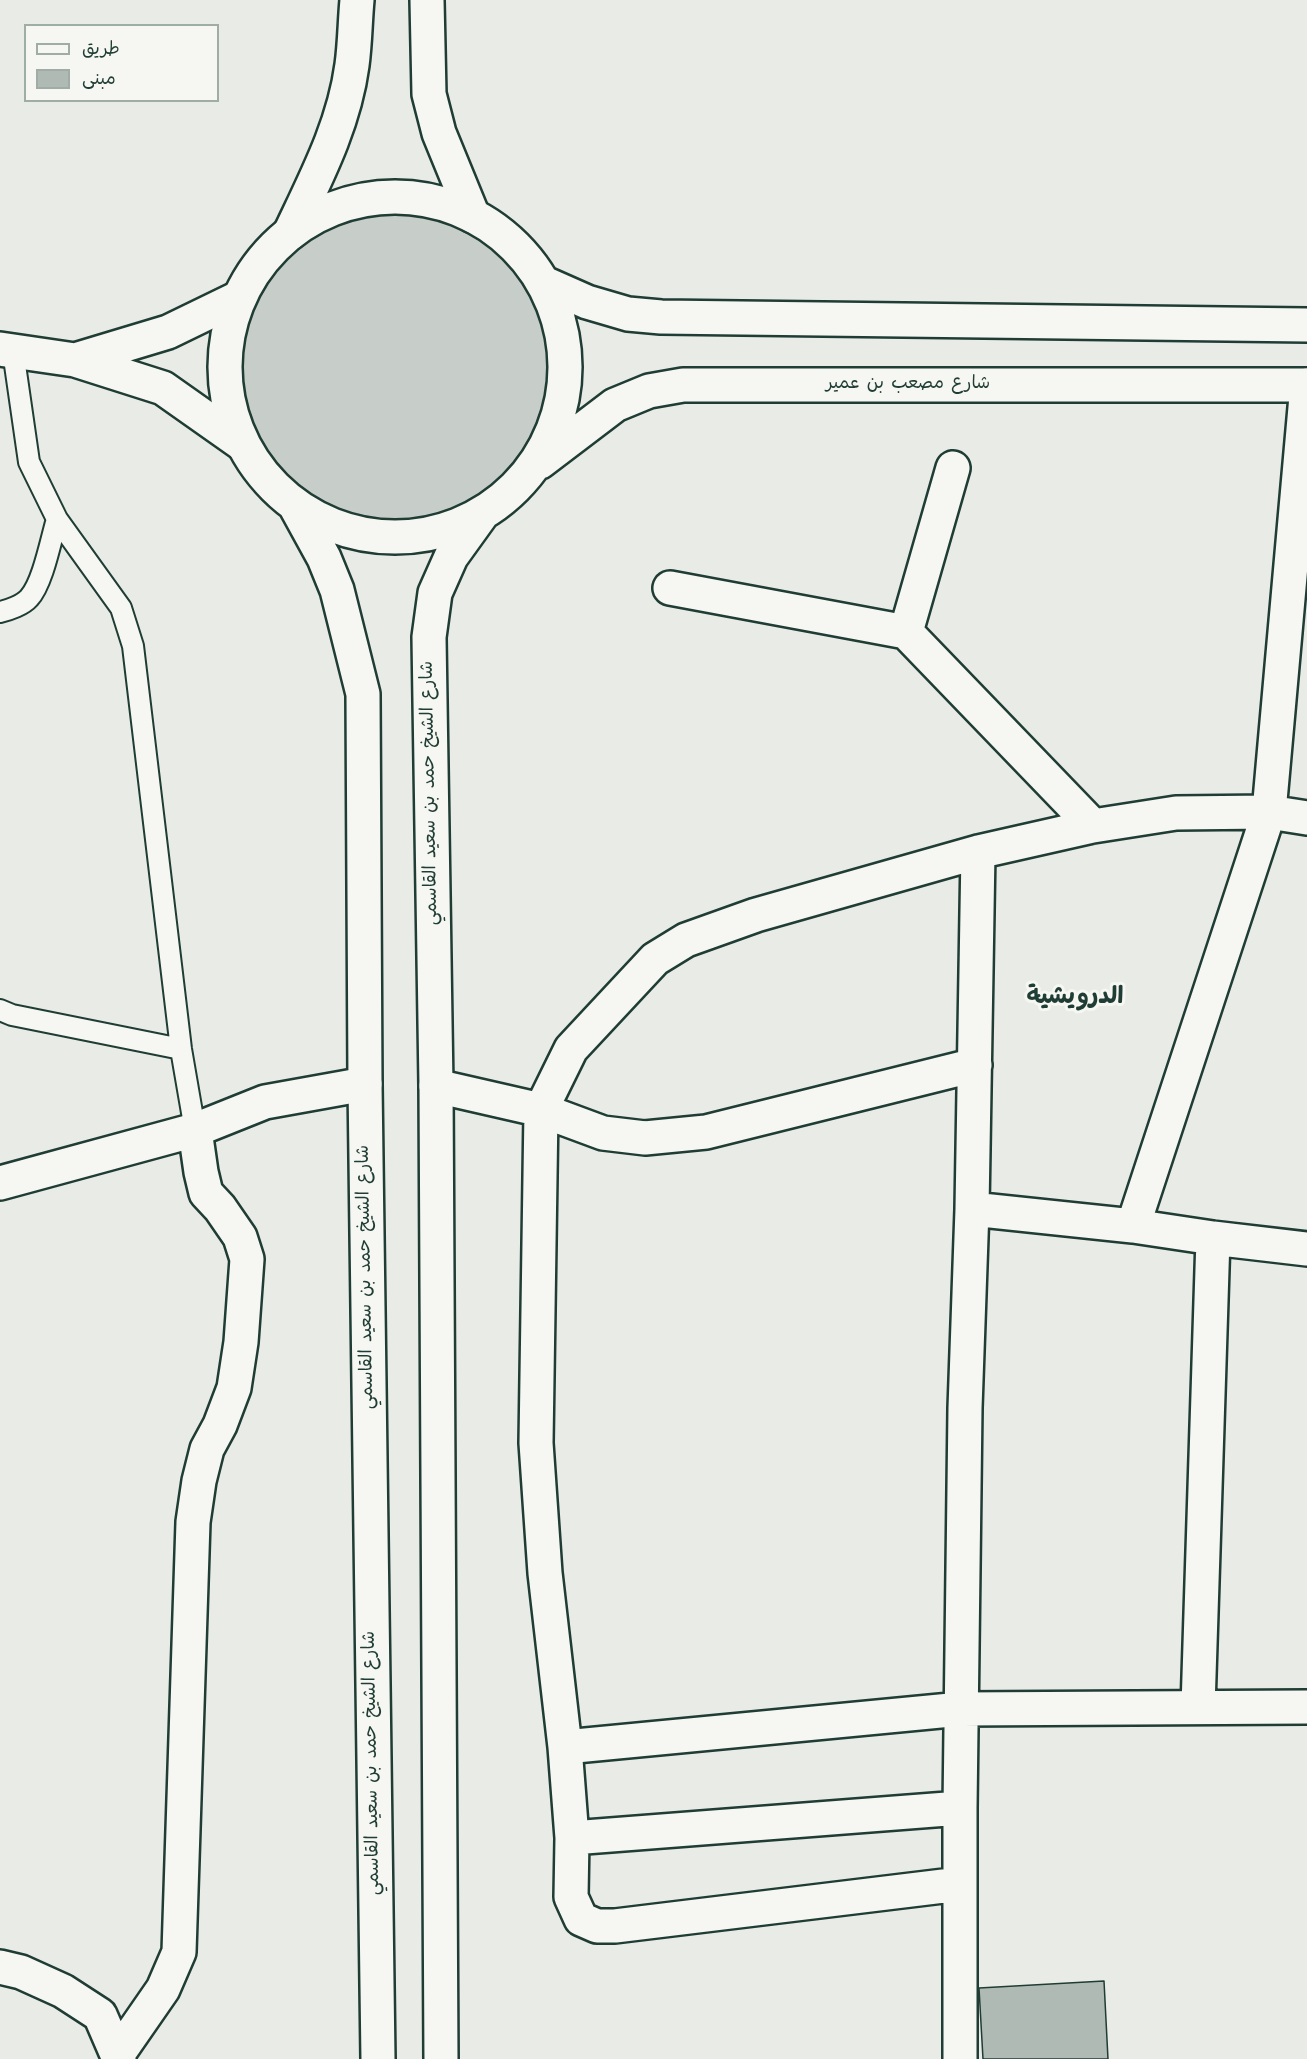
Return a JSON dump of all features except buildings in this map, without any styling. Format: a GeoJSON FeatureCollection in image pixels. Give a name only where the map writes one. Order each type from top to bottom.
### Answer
{"type":"FeatureCollection","features":[{"type":"Feature","properties":{"kind":"street"},"geometry":{"type":"LineString","coordinates":[[290,233],[337,130],[352,65],[357,0]]}},
{"type":"Feature","properties":{"kind":"street"},"geometry":{"type":"LineString","coordinates":[[427,0],[429,94],[439,133],[472,216]]}},
{"type":"Feature","properties":{"kind":"street"},"geometry":{"type":"LineString","coordinates":[[379,198],[411,198],[443,204],[472,216],[513,244],[530,263],[544,283],[555,309],[563,335],[566,363],[564,391],[558,418],[548,443],[534,467],[519,485],[482,514],[460,525],[412,537],[388,537],[364,535],[340,529],[317,519],[296,507],[265,478],[241,443],[232,420],[226,396],[225,346],[238,298],[252,274],[269,252],[290,233],[327,212],[347,204],[379,198]]}},
{"type":"Feature","properties":{"kind":"street"},"geometry":{"type":"LineString","coordinates":[[544,283],[587,302],[618,311],[661,317],[1307,325]]}},
{"type":"Feature","properties":{"kind":"street"},"geometry":{"type":"LineString","coordinates":[[75,360],[168,333],[238,298]]}},
{"type":"Feature","properties":{"kind":"street"},"geometry":{"type":"LineString","coordinates":[[6,350],[75,360],[163,388],[241,443]]}},
{"type":"Feature","properties":{"kind":"street","name":"شارع مصعب بن عمير"},"geometry":{"type":"LineString","coordinates":[[534,467],[615,405],[649,391],[683,385],[1307,385]]}},
{"type":"Feature","properties":{"kind":"street"},"geometry":{"type":"LineString","coordinates":[[1133,1226],[1269,812],[1307,385]]}},
{"type":"Feature","properties":{"kind":"street"},"geometry":{"type":"LineString","coordinates":[[906,632],[952,468]]}},
{"type":"Feature","properties":{"kind":"street","name":"شارع الشيخ حمد بن سعيد القاسمي"},"geometry":{"type":"LineString","coordinates":[[296,507],[324,558],[337,590],[363,694],[372,1744],[378,2059]]}},
{"type":"Feature","properties":{"kind":"street","name":"شارع الشيخ حمد بن سعيد القاسمي"},"geometry":{"type":"LineString","coordinates":[[441,2059],[436,1086],[429,637],[435,593],[452,556],[482,514]]}},
{"type":"Feature","properties":{"kind":"street"},"geometry":{"type":"LineString","coordinates":[[670,588],[906,632],[1093,826]]}},
{"type":"Feature","properties":{"kind":"street"},"geometry":{"type":"LineString","coordinates":[[960,1884],[615,1926],[597,1926],[581,1919],[571,1897],[572,1838],[545,1573],[536,1443],[541,1110],[571,1049],[656,959],[686,940],[756,915],[978,852],[1093,826],[1176,813],[1269,812],[1307,818]]}},
{"type":"Feature","properties":{"kind":"street"},"geometry":{"type":"LineString","coordinates":[[960,2059],[960,1808],[965,1408],[972,1209],[978,852]]}},
{"type":"Feature","properties":{"kind":"street"},"geometry":{"type":"LineString","coordinates":[[436,1086],[541,1110],[603,1133],[645,1138],[706,1132],[975,1065]]}},
{"type":"Feature","properties":{"kind":"street"},"geometry":{"type":"LineString","coordinates":[[0,1183],[195,1130],[265,1102],[365,1084]]}},
{"type":"Feature","properties":{"kind":"street"},"geometry":{"type":"LineString","coordinates":[[118,2056],[163,1989],[179,1952],[194,1521],[199,1481],[207,1449],[220,1425],[234,1388],[241,1342],[247,1258],[240,1237],[220,1208],[206,1193],[195,1130]]}},
{"type":"Feature","properties":{"kind":"street"},"geometry":{"type":"LineString","coordinates":[[972,1209],[1133,1226],[1307,1249]]}},
{"type":"Feature","properties":{"kind":"street"},"geometry":{"type":"LineString","coordinates":[[1198,1707],[1213,1238]]}},
{"type":"Feature","properties":{"kind":"street"},"geometry":{"type":"LineString","coordinates":[[564,1747],[961,1709],[1307,1707]]}},
{"type":"Feature","properties":{"kind":"street"},"geometry":{"type":"LineString","coordinates":[[572,1838],[960,1808]]}},
{"type":"Feature","properties":{"kind":"street"},"geometry":{"type":"LineString","coordinates":[[0,1967],[21,1972],[63,1991],[100,2015],[118,2056]]}},
{"type":"Feature","properties":{"kind":"lane"},"geometry":{"type":"LineString","coordinates":[[6,350],[30,462],[57,519],[121,608],[133,646],[181,1049],[195,1130]]}},
{"type":"Feature","properties":{"kind":"lane"},"geometry":{"type":"LineString","coordinates":[[0,612],[7,611],[28,599],[38,585],[57,519]]}},
{"type":"Feature","properties":{"kind":"lane"},"geometry":{"type":"LineString","coordinates":[[0,1010],[12,1015],[181,1049]]}},
{"type":"Feature","properties":{"kind":"shaded area"},"geometry":{"type":"Polygon","coordinates":[[[396,214],[426,217],[454,226],[481,240],[504,259],[523,282],[537,309],[546,337],[549,367],[546,397],[537,425],[523,452],[504,475],[481,494],[454,508],[426,517],[396,520],[366,517],[338,508],[311,494],[288,475],[269,452],[255,425],[246,397],[243,367],[246,337],[255,309],[269,282],[288,259],[311,240],[338,226],[366,217],[396,214]]]}},
{"type":"Feature","properties":{"kind":"district","name":"الدرويشية"},"geometry":{"type":"Point","coordinates":[1075,999]}}]}
